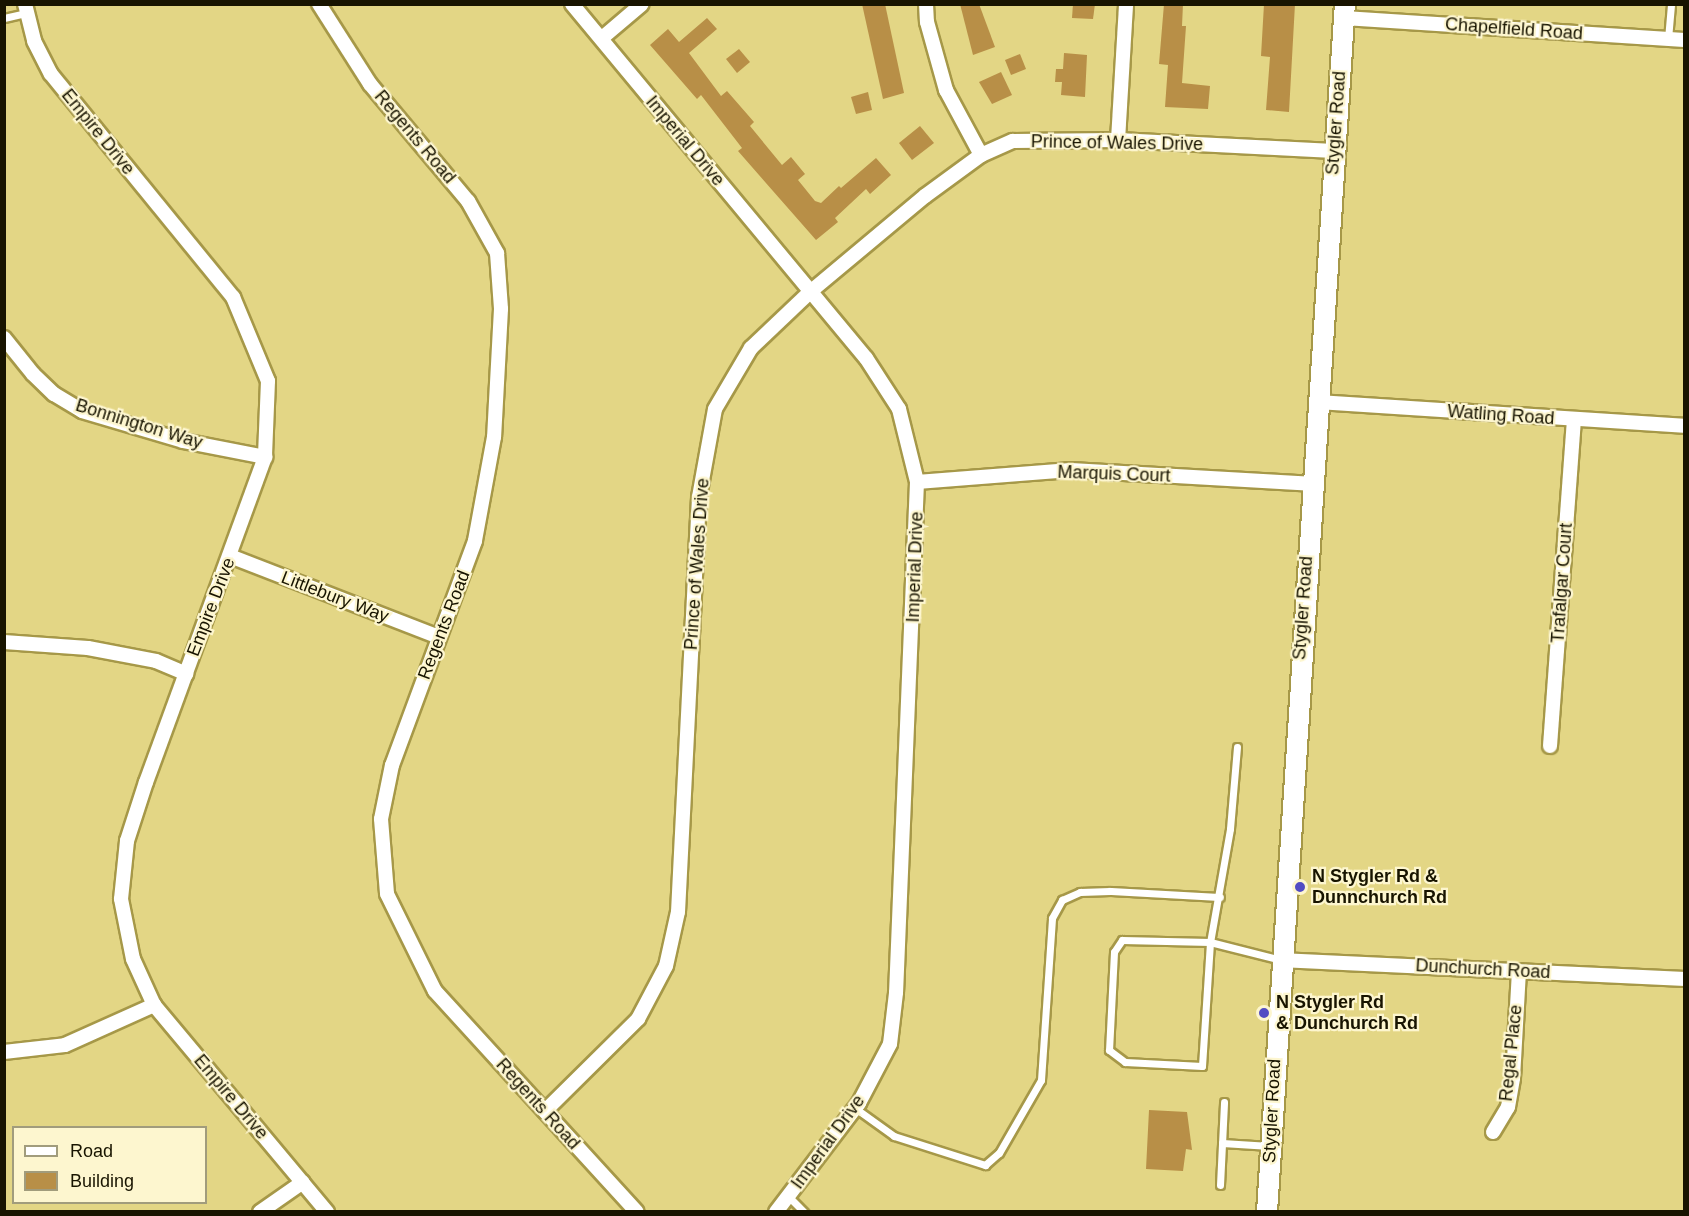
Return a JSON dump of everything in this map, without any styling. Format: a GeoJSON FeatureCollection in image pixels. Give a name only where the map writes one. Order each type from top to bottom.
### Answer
{"type":"FeatureCollection","features":[{"type":"Feature","properties":{"kind":"main road","name":"Stygler Road"},"geometry":{"type":"LineString","coordinates":[[1267,1212],[1311,484],[1345,11]]}},
{"type":"Feature","properties":{"kind":"street","name":"Regents Road"},"geometry":{"type":"LineString","coordinates":[[319,4],[324,17],[370,84],[468,201],[496,253],[501,309],[494,436],[475,541],[392,765],[381,819],[387,894],[435,991],[637,1212]]}},
{"type":"Feature","properties":{"kind":"street","name":"Imperial Drive"},"geometry":{"type":"LineString","coordinates":[[572,4],[866,358],[899,409],[917,482],[896,993],[890,1044],[855,1108],[776,1212]]}},
{"type":"Feature","properties":{"kind":"street"},"geometry":{"type":"LineString","coordinates":[[602,38],[642,4]]}},
{"type":"Feature","properties":{"kind":"street"},"geometry":{"type":"LineString","coordinates":[[926,4],[946,90],[981,155]]}},
{"type":"Feature","properties":{"kind":"street"},"geometry":{"type":"LineString","coordinates":[[1118,140],[1126,4]]}},
{"type":"Feature","properties":{"kind":"street","name":"Empire Drive"},"geometry":{"type":"LineString","coordinates":[[25,9],[34,41],[51,74],[233,297],[268,381],[265,457],[126,841],[121,899],[132,959],[154,1005],[327,1212]]}},
{"type":"Feature","properties":{"kind":"street","name":"Chapelfield Road"},"geometry":{"type":"LineString","coordinates":[[1345,11],[1684,39]]}},
{"type":"Feature","properties":{"kind":"street","name":"Prince of Wales Drive"},"geometry":{"type":"LineString","coordinates":[[545,1111],[638,1019],[666,966],[678,912],[699,497],[716,409],[751,348],[810,292],[981,155],[1013,141],[1118,140],[1334,151]]}},
{"type":"Feature","properties":{"kind":"street","name":"Bonnington Way"},"geometry":{"type":"LineString","coordinates":[[4,338],[33,374],[54,394],[82,411],[183,441],[265,457]]}},
{"type":"Feature","properties":{"kind":"street","name":"Watling Road"},"geometry":{"type":"LineString","coordinates":[[1317,402],[1684,426]]}},
{"type":"Feature","properties":{"kind":"street","name":"Trafalgar Court"},"geometry":{"type":"LineString","coordinates":[[1550,746],[1574,420]]}},
{"type":"Feature","properties":{"kind":"street","name":"Marquis Court"},"geometry":{"type":"LineString","coordinates":[[917,482],[1071,470],[1311,484]]}},
{"type":"Feature","properties":{"kind":"street","name":"Littlebury Way"},"geometry":{"type":"LineString","coordinates":[[231,556],[439,637]]}},
{"type":"Feature","properties":{"kind":"street"},"geometry":{"type":"LineString","coordinates":[[4,642],[88,648],[156,661],[186,674]]}},
{"type":"Feature","properties":{"kind":"street","name":"Dunchurch Road"},"geometry":{"type":"LineString","coordinates":[[1281,960],[1684,979]]}},
{"type":"Feature","properties":{"kind":"street","name":"Regal Place"},"geometry":{"type":"LineString","coordinates":[[1493,1132],[1508,1107],[1513,1078],[1519,971]]}},
{"type":"Feature","properties":{"kind":"street"},"geometry":{"type":"LineString","coordinates":[[4,1053],[65,1046],[154,1005]]}},
{"type":"Feature","properties":{"kind":"street"},"geometry":{"type":"LineString","coordinates":[[260,1212],[303,1182]]}},
{"type":"Feature","properties":{"kind":"lane"},"geometry":{"type":"LineString","coordinates":[[1668,39],[1671,4]]}},
{"type":"Feature","properties":{"kind":"lane"},"geometry":{"type":"LineString","coordinates":[[4,18],[25,9]]}},
{"type":"Feature","properties":{"kind":"lane"},"geometry":{"type":"LineString","coordinates":[[1237,747],[1220,897],[1210,942],[1202,1066],[1116,1059],[1109,1050],[1114,952],[1128,939],[1210,942],[1281,960]]}},
{"type":"Feature","properties":{"kind":"lane"},"geometry":{"type":"LineString","coordinates":[[855,1108],[894,1136],[985,1165],[999,1153],[1041,1080],[1052,918],[1062,900],[1080,892],[1110,891],[1220,897]]}},
{"type":"Feature","properties":{"kind":"lane"},"geometry":{"type":"LineString","coordinates":[[1220,1185],[1224,1102]]}},
{"type":"Feature","properties":{"kind":"lane"},"geometry":{"type":"LineString","coordinates":[[1222,1143],[1270,1146]]}},
{"type":"Feature","properties":{"kind":"lane"},"geometry":{"type":"LineString","coordinates":[[788,1196],[804,1212]]}},
{"type":"Feature","properties":{"kind":"building"},"geometry":{"type":"Polygon","coordinates":[[[862,4],[885,4],[904,93],[883,99],[862,4]]]}},
{"type":"Feature","properties":{"kind":"building"},"geometry":{"type":"Polygon","coordinates":[[[960,4],[979,4],[995,47],[973,55],[960,4]]]}},
{"type":"Feature","properties":{"kind":"building"},"geometry":{"type":"Polygon","coordinates":[[[1073,4],[1095,4],[1093,19],[1072,18],[1073,4]]]}},
{"type":"Feature","properties":{"kind":"building"},"geometry":{"type":"Polygon","coordinates":[[[1164,4],[1183,4],[1182,26],[1186,26],[1182,83],[1210,86],[1208,109],[1165,107],[1168,65],[1159,64],[1164,4]]]}},
{"type":"Feature","properties":{"kind":"building"},"geometry":{"type":"Polygon","coordinates":[[[1264,4],[1295,4],[1289,112],[1266,110],[1270,57],[1261,56],[1264,4]]]}},
{"type":"Feature","properties":{"kind":"building"},"geometry":{"type":"Polygon","coordinates":[[[707,18],[717,29],[689,53],[721,96],[727,91],[754,122],[750,126],[782,165],[791,157],[805,174],[798,180],[815,201],[821,203],[876,158],[891,175],[870,194],[866,189],[835,218],[838,222],[816,240],[738,151],[742,148],[701,95],[697,99],[650,45],[668,29],[679,42],[707,18]]]}},
{"type":"Feature","properties":{"kind":"building"},"geometry":{"type":"Polygon","coordinates":[[[739,49],[750,62],[737,73],[726,59],[739,49]]]}},
{"type":"Feature","properties":{"kind":"building"},"geometry":{"type":"Polygon","coordinates":[[[1064,53],[1087,55],[1085,97],[1061,95],[1062,82],[1055,82],[1056,69],[1063,69],[1064,53]]]}},
{"type":"Feature","properties":{"kind":"building"},"geometry":{"type":"Polygon","coordinates":[[[1020,54],[1026,69],[1011,75],[1005,60],[1020,54]]]}},
{"type":"Feature","properties":{"kind":"building"},"geometry":{"type":"Polygon","coordinates":[[[1001,72],[1012,95],[992,104],[979,82],[1001,72]]]}},
{"type":"Feature","properties":{"kind":"building"},"geometry":{"type":"Polygon","coordinates":[[[868,92],[872,110],[856,114],[851,97],[868,92]]]}},
{"type":"Feature","properties":{"kind":"building"},"geometry":{"type":"Polygon","coordinates":[[[920,126],[934,143],[912,160],[899,143],[920,126]]]}},
{"type":"Feature","properties":{"kind":"building"},"geometry":{"type":"Polygon","coordinates":[[[1149,1110],[1187,1112],[1192,1150],[1186,1149],[1183,1171],[1146,1169],[1149,1110]]]}},
{"type":"Feature","properties":{"kind":"place","name":"N Stygler Rd & Dunnchurch Rd"},"geometry":{"type":"Point","coordinates":[1300,887]}},
{"type":"Feature","properties":{"kind":"place","name":"N Stygler Rd & Dunchurch Rd"},"geometry":{"type":"Point","coordinates":[1264,1013]}}]}
